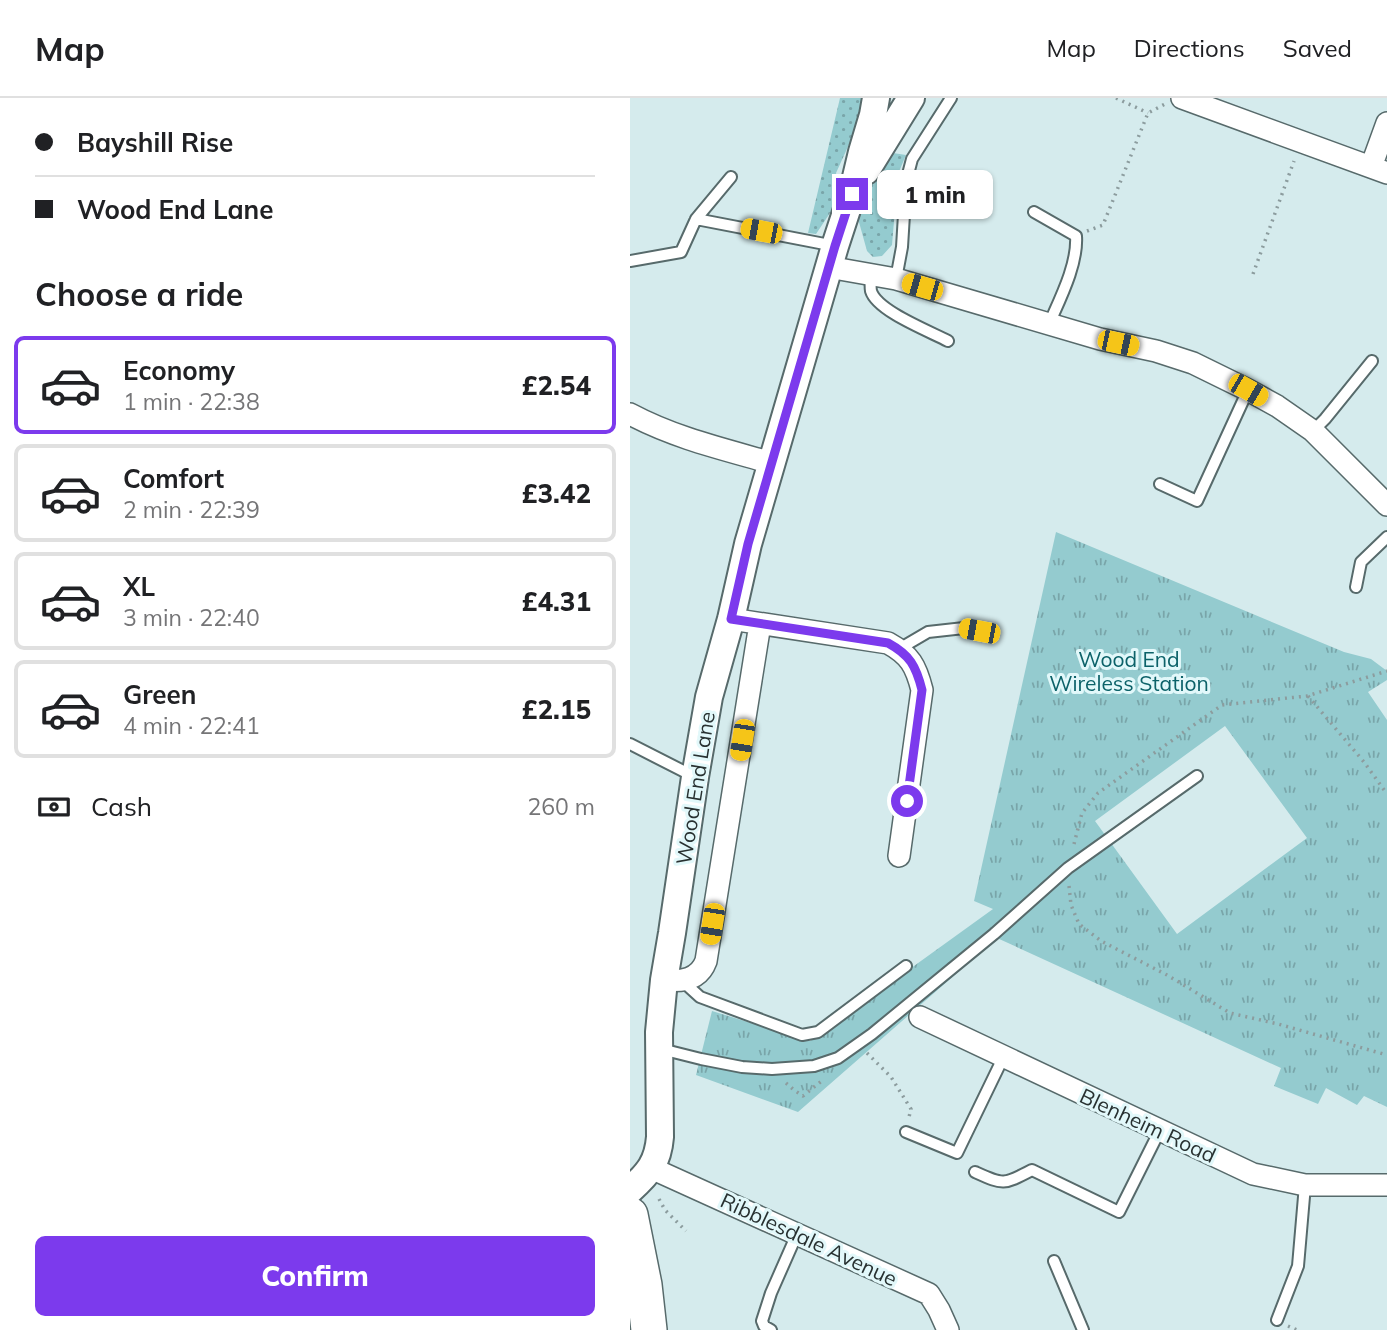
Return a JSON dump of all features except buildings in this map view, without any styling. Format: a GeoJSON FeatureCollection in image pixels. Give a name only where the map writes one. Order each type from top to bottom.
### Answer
{"type":"FeatureCollection","features":[{"type":"Feature","properties":{"kind":"main road"},"geometry":{"type":"LineString","coordinates":[[645,1207],[643,1275],[649,1330]]}},
{"type":"Feature","properties":{"kind":"street","name":"Wood End Lane"},"geometry":{"type":"LineString","coordinates":[[630,1190],[651,1168],[657,1157],[660,1137],[658,1048],[675,980],[672,933],[709,697],[748,544],[852,194],[876,98]]}},
{"type":"Feature","properties":{"kind":"street","name":"Wood End Lane"},"geometry":{"type":"LineString","coordinates":[[852,194],[911,98]]}},
{"type":"Feature","properties":{"kind":"street"},"geometry":{"type":"LineString","coordinates":[[1174,100],[1301,141],[1379,170],[1387,123]]}},
{"type":"Feature","properties":{"kind":"street"},"geometry":{"type":"LineString","coordinates":[[832,257],[871,274],[1193,363],[1277,406],[1313,431],[1387,505]]}},
{"type":"Feature","properties":{"kind":"street"},"geometry":{"type":"LineString","coordinates":[[630,414],[678,437],[772,463]]}},
{"type":"Feature","properties":{"kind":"street"},"geometry":{"type":"LineString","coordinates":[[731,619],[888,643],[911,659],[922,690],[899,856]]}},
{"type":"Feature","properties":{"kind":"street","name":"Wood End Lane"},"geometry":{"type":"LineString","coordinates":[[675,980],[701,972],[706,961],[760,624]]}},
{"type":"Feature","properties":{"kind":"street","name":"Blenheim Road"},"geometry":{"type":"LineString","coordinates":[[920,1017],[1254,1174],[1305,1185],[1387,1185]]}},
{"type":"Feature","properties":{"kind":"street","name":"Ribblesdale Avenue"},"geometry":{"type":"LineString","coordinates":[[651,1168],[929,1294],[948,1330]]}},
{"type":"Feature","properties":{"kind":"lane"},"geometry":{"type":"LineString","coordinates":[[896,279],[902,247],[906,182],[912,159],[951,98]]}},
{"type":"Feature","properties":{"kind":"lane"},"geometry":{"type":"LineString","coordinates":[[630,261],[681,252],[696,219],[730,177]]}},
{"type":"Feature","properties":{"kind":"lane"},"geometry":{"type":"LineString","coordinates":[[1034,212],[1076,236],[1077,249],[1063,293],[1049,324]]}},
{"type":"Feature","properties":{"kind":"lane"},"geometry":{"type":"LineString","coordinates":[[696,219],[832,257]]}},
{"type":"Feature","properties":{"kind":"lane"},"geometry":{"type":"LineString","coordinates":[[871,274],[871,291],[880,305],[948,341]]}},
{"type":"Feature","properties":{"kind":"lane"},"geometry":{"type":"LineString","coordinates":[[1313,431],[1372,361]]}},
{"type":"Feature","properties":{"kind":"lane"},"geometry":{"type":"LineString","coordinates":[[1160,484],[1197,501],[1248,390]]}},
{"type":"Feature","properties":{"kind":"lane"},"geometry":{"type":"LineString","coordinates":[[1356,587],[1361,562],[1387,537]]}},
{"type":"Feature","properties":{"kind":"lane"},"geometry":{"type":"LineString","coordinates":[[899,649],[928,632],[964,628],[979,631]]}},
{"type":"Feature","properties":{"kind":"lane"},"geometry":{"type":"LineString","coordinates":[[630,744],[695,777]]}},
{"type":"Feature","properties":{"kind":"lane"},"geometry":{"type":"LineString","coordinates":[[658,1048],[742,1067],[772,1069],[814,1066],[838,1058],[872,1034],[974,951],[1068,868],[1197,776]]}},
{"type":"Feature","properties":{"kind":"lane"},"geometry":{"type":"LineString","coordinates":[[675,980],[690,987],[700,997],[802,1035],[818,1032],[906,966]]}},
{"type":"Feature","properties":{"kind":"lane"},"geometry":{"type":"LineString","coordinates":[[906,1132],[957,1153],[1003,1058]]}},
{"type":"Feature","properties":{"kind":"lane"},"geometry":{"type":"LineString","coordinates":[[975,1172],[1004,1182],[1032,1170],[1119,1212],[1160,1130]]}},
{"type":"Feature","properties":{"kind":"lane"},"geometry":{"type":"LineString","coordinates":[[1277,1320],[1298,1266],[1305,1185]]}},
{"type":"Feature","properties":{"kind":"lane"},"geometry":{"type":"LineString","coordinates":[[771,1330],[764,1326],[762,1321],[771,1293],[797,1234]]}},
{"type":"Feature","properties":{"kind":"lane"},"geometry":{"type":"LineString","coordinates":[[1054,1261],[1083,1330]]}},
{"type":"Feature","properties":{"kind":"path"},"geometry":{"type":"LineString","coordinates":[[1116,98],[1148,113]]}},
{"type":"Feature","properties":{"kind":"path"},"geometry":{"type":"LineString","coordinates":[[1076,236],[1103,225],[1148,113],[1174,100]]}},
{"type":"Feature","properties":{"kind":"path"},"geometry":{"type":"LineString","coordinates":[[1253,274],[1301,141]]}},
{"type":"Feature","properties":{"kind":"path"},"geometry":{"type":"LineString","coordinates":[[1387,671],[1308,696],[1222,705],[1098,793],[1082,813],[1068,868],[1070,905],[1079,925],[1101,941],[1167,975],[1230,1013],[1387,1055]]}},
{"type":"Feature","properties":{"kind":"path"},"geometry":{"type":"LineString","coordinates":[[1308,696],[1364,762],[1387,794]]}},
{"type":"Feature","properties":{"kind":"path"},"geometry":{"type":"LineString","coordinates":[[860,1047],[891,1077],[911,1109],[906,1132]]}},
{"type":"Feature","properties":{"kind":"path"},"geometry":{"type":"LineString","coordinates":[[645,1207],[665,1210],[686,1231]]}},
{"type":"Feature","properties":{"kind":"green space"},"geometry":{"type":"Polygon","coordinates":[[[840,98],[866,98],[866,107],[836,173],[840,193],[816,234],[808,233],[840,98]]]}},
{"type":"Feature","properties":{"kind":"green space"},"geometry":{"type":"Polygon","coordinates":[[[893,153],[906,155],[898,174],[892,245],[882,256],[873,257],[867,251],[857,215],[871,186],[893,153]]]}},
{"type":"Feature","properties":{"kind":"green space","name":"Wood End Wireless Station"},"geometry":{"type":"Polygon","coordinates":[[[1056,532],[1344,652],[1371,659],[1387,671],[1387,680],[1368,692],[1387,720],[1387,1107],[1364,1096],[1357,1105],[1326,1088],[1318,1104],[1274,1086],[1281,1068],[997,938],[798,1112],[696,1075],[712,1011],[810,1041],[993,909],[974,901],[1056,532]],[[1225,726],[1095,821],[1177,934],[1307,838],[1225,726]]]}},
{"type":"Feature","properties":{"kind":"route"},"geometry":{"type":"LineString","coordinates":[[852,194],[748,544],[731,619],[888,643],[911,659],[922,690],[907,801]]}}]}
